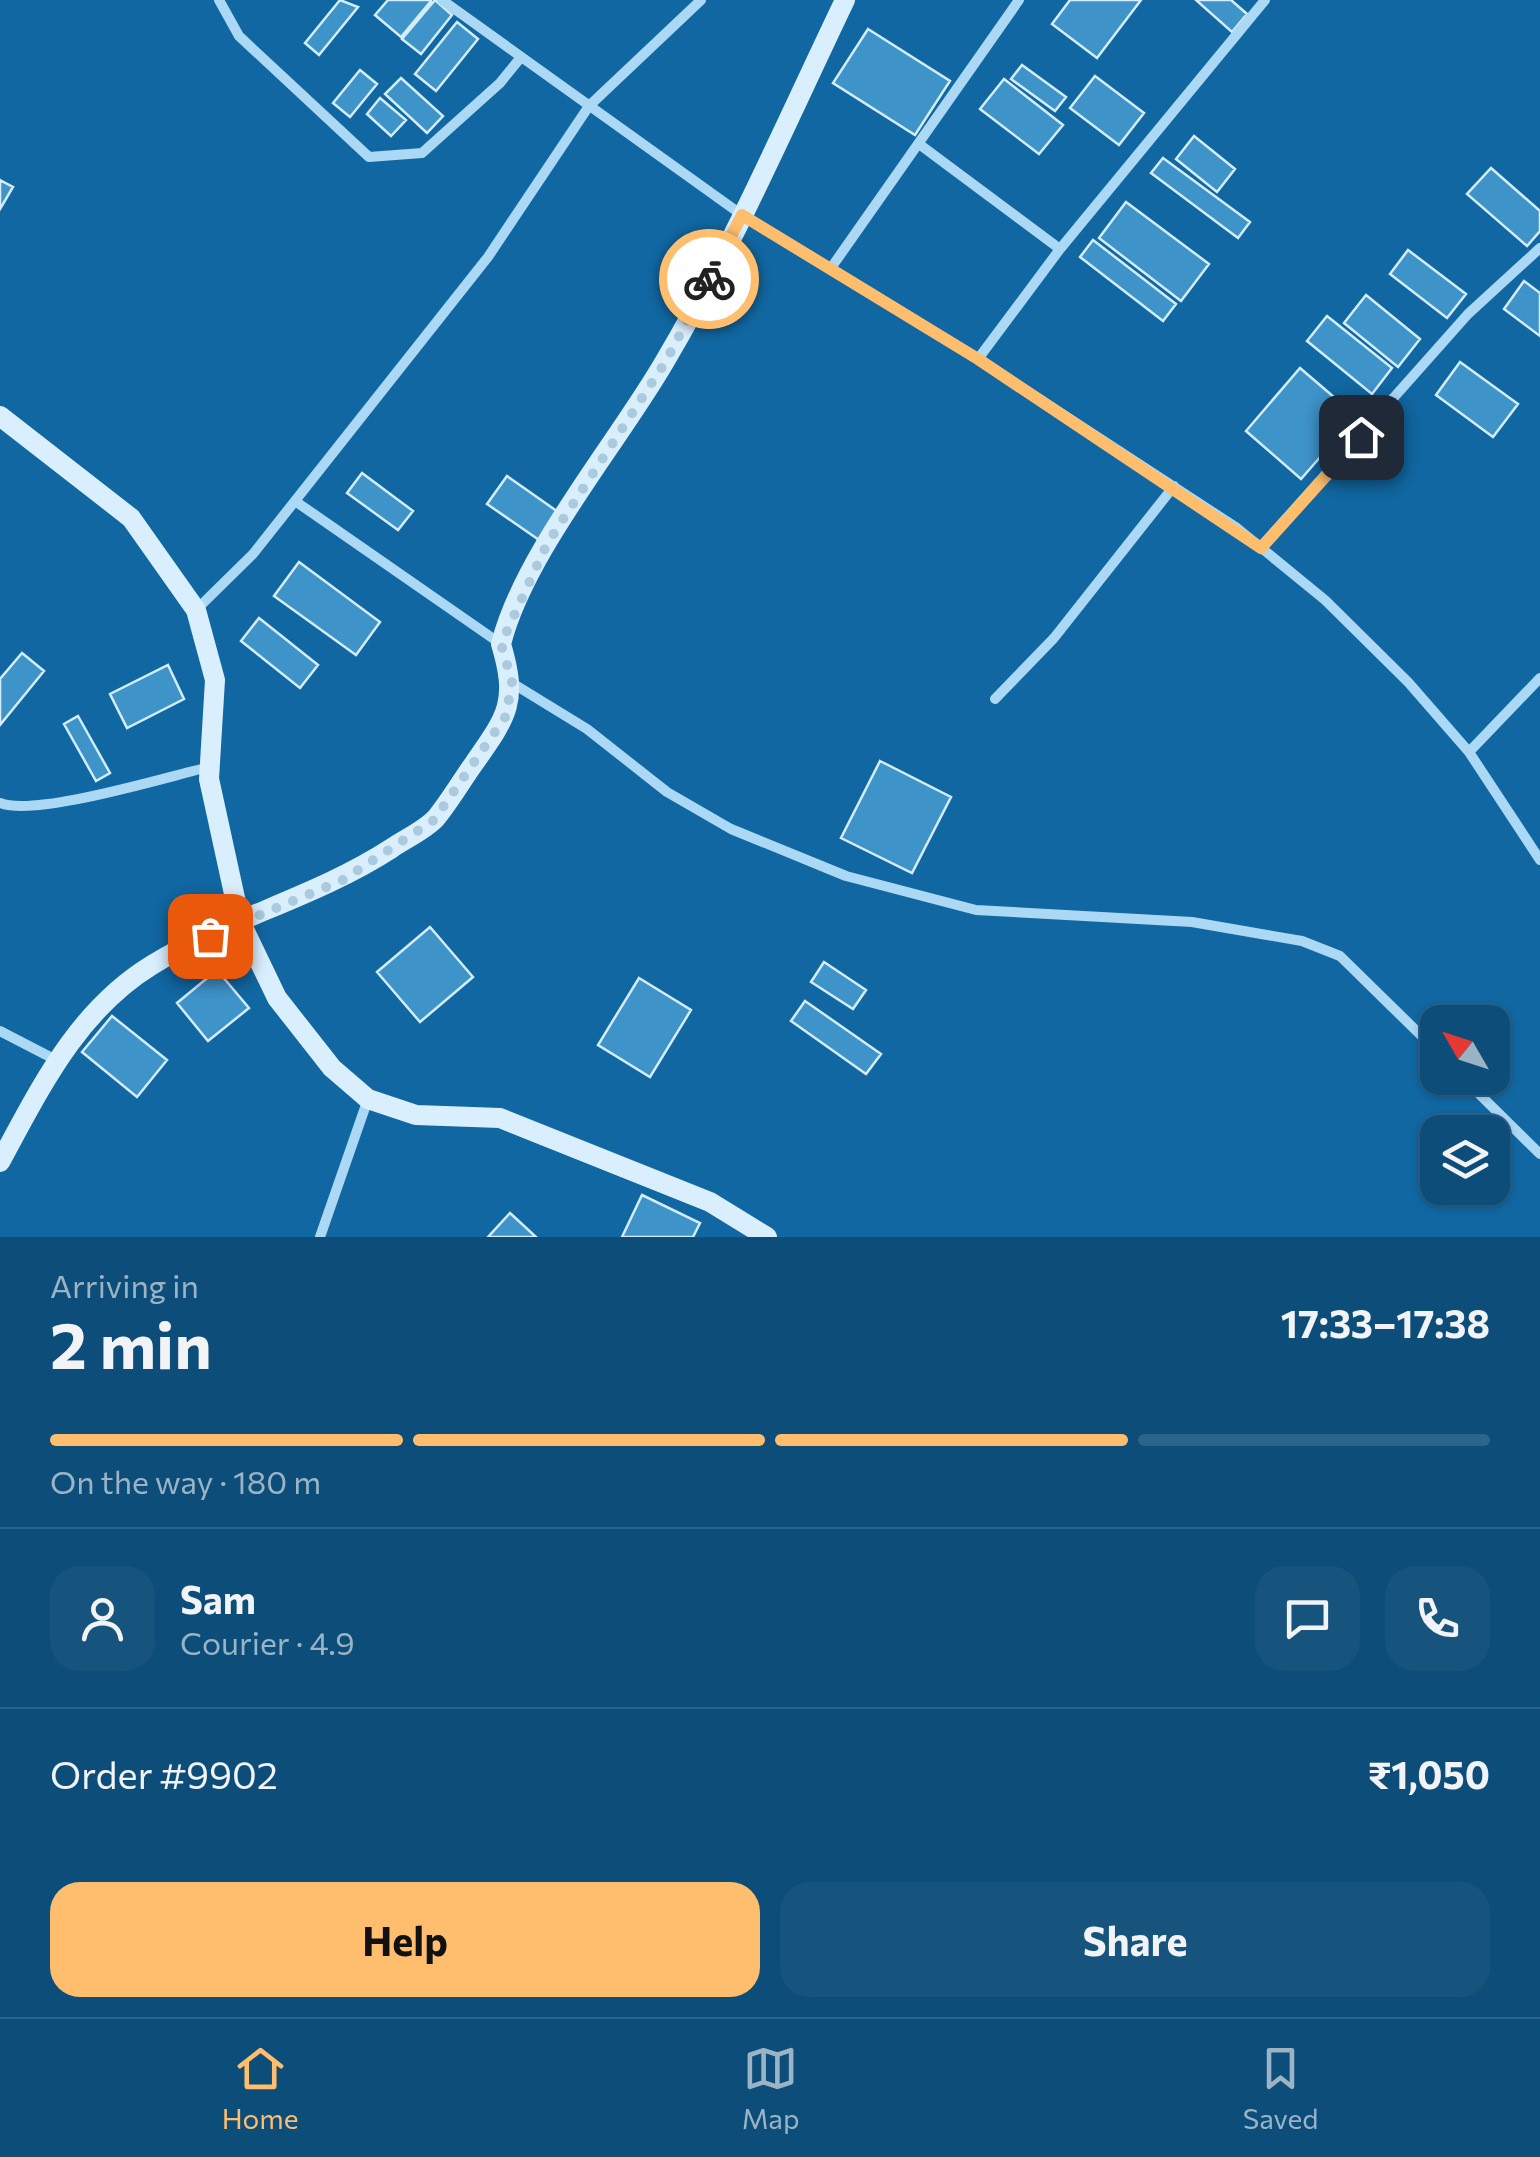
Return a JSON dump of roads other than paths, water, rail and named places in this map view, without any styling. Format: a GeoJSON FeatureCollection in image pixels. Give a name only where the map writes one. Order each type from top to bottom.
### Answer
{"type":"FeatureCollection","features":[{"type":"Feature","properties":{"kind":"main road"},"geometry":{"type":"LineString","coordinates":[[0,1162],[56,1060],[93,1012],[151,966],[240,921],[343,880],[434,820],[506,716],[512,682],[501,644],[547,544],[666,361],[742,215],[845,0]]}},
{"type":"Feature","properties":{"kind":"main road"},"geometry":{"type":"LineString","coordinates":[[0,416],[130,518],[196,610],[215,680],[209,779],[240,921],[277,998],[332,1068],[368,1099],[416,1115],[500,1118],[710,1202],[767,1237]]}},
{"type":"Feature","properties":{"kind":"street"},"geometry":{"type":"LineString","coordinates":[[219,0],[239,36],[369,158],[422,153],[500,83],[521,57]]}},
{"type":"Feature","properties":{"kind":"street"},"geometry":{"type":"LineString","coordinates":[[442,0],[742,215],[978,359],[1174,486],[1261,548],[1339,614],[1468,752],[1540,860]]}},
{"type":"Feature","properties":{"kind":"street"},"geometry":{"type":"LineString","coordinates":[[196,610],[253,554],[488,258],[590,106],[701,0]]}},
{"type":"Feature","properties":{"kind":"street"},"geometry":{"type":"LineString","coordinates":[[831,268],[1020,0]]}},
{"type":"Feature","properties":{"kind":"street"},"geometry":{"type":"LineString","coordinates":[[978,359],[1060,249],[1264,0]]}},
{"type":"Feature","properties":{"kind":"street"},"geometry":{"type":"LineString","coordinates":[[918,144],[1060,249]]}},
{"type":"Feature","properties":{"kind":"street"},"geometry":{"type":"LineString","coordinates":[[1261,548],[1468,314],[1540,248]]}},
{"type":"Feature","properties":{"kind":"street"},"geometry":{"type":"LineString","coordinates":[[995,699],[1054,638],[1174,486]]}},
{"type":"Feature","properties":{"kind":"street"},"geometry":{"type":"LineString","coordinates":[[295,501],[501,644]]}},
{"type":"Feature","properties":{"kind":"street"},"geometry":{"type":"LineString","coordinates":[[1468,752],[1540,678]]}},
{"type":"Feature","properties":{"kind":"street"},"geometry":{"type":"LineString","coordinates":[[512,682],[588,728],[667,792],[731,828],[830,869],[976,910],[1192,922],[1302,941],[1340,956],[1420,1034]]}},
{"type":"Feature","properties":{"kind":"street"},"geometry":{"type":"LineString","coordinates":[[0,803],[11,808],[53,802],[212,766]]}},
{"type":"Feature","properties":{"kind":"street"},"geometry":{"type":"LineString","coordinates":[[0,1030],[56,1060]]}},
{"type":"Feature","properties":{"kind":"street"},"geometry":{"type":"LineString","coordinates":[[1480,1095],[1540,1154]]}},
{"type":"Feature","properties":{"kind":"street"},"geometry":{"type":"LineString","coordinates":[[320,1237],[368,1099]]}}]}
